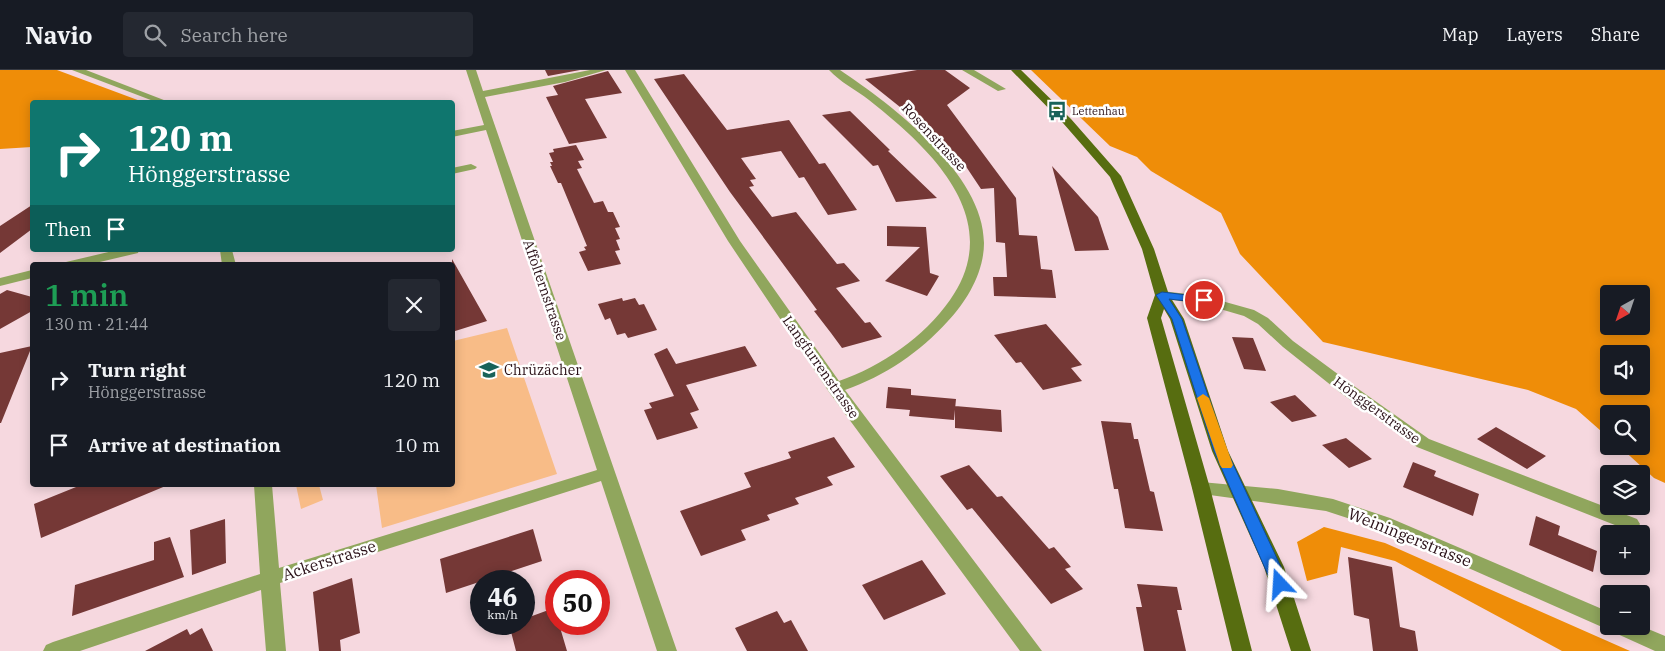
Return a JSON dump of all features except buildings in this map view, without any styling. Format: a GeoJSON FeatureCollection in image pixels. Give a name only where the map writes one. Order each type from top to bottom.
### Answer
{"type":"FeatureCollection","features":[{"type":"Feature","properties":{"kind":"main road"},"geometry":{"type":"LineString","coordinates":[[1016,70],[1086,142],[1115,176],[1148,249],[1162,295],[1177,319],[1220,451],[1274,567],[1301,651]]}},
{"type":"Feature","properties":{"kind":"main road"},"geometry":{"type":"LineString","coordinates":[[1162,295],[1154,318],[1201,488],[1242,651]]}},
{"type":"Feature","properties":{"kind":"street"},"geometry":{"type":"LineString","coordinates":[[77,70],[159,100]]}},
{"type":"Feature","properties":{"kind":"street","name":"Affolternstrasse"},"geometry":{"type":"LineString","coordinates":[[471,70],[488,127],[667,651]]}},
{"type":"Feature","properties":{"kind":"street"},"geometry":{"type":"LineString","coordinates":[[478,95],[565,79],[600,70]]}},
{"type":"Feature","properties":{"kind":"street","name":"Langfurrenstrasse"},"geometry":{"type":"LineString","coordinates":[[630,70],[734,241],[835,388],[1032,651]]}},
{"type":"Feature","properties":{"kind":"street","name":"Rosenstrasse"},"geometry":{"type":"LineString","coordinates":[[834,70],[895,116],[953,177],[971,208],[978,235],[976,258],[970,277],[951,311],[903,354],[870,374],[835,388]]}},
{"type":"Feature","properties":{"kind":"street"},"geometry":{"type":"LineString","coordinates":[[967,70],[1001,89]]}},
{"type":"Feature","properties":{"kind":"street"},"geometry":{"type":"LineString","coordinates":[[455,133],[488,127]]}},
{"type":"Feature","properties":{"kind":"street"},"geometry":{"type":"LineString","coordinates":[[455,170],[471,167]]}},
{"type":"Feature","properties":{"kind":"street"},"geometry":{"type":"LineString","coordinates":[[83,262],[125,252]]}},
{"type":"Feature","properties":{"kind":"street"},"geometry":{"type":"LineString","coordinates":[[0,282],[30,274]]}},
{"type":"Feature","properties":{"kind":"street","name":"Hönggerstrasse"},"geometry":{"type":"LineString","coordinates":[[1162,295],[1204,300],[1249,313],[1263,321],[1288,344],[1348,390],[1423,443],[1631,524]]}},
{"type":"Feature","properties":{"kind":"street","name":"Ackerstrasse"},"geometry":{"type":"LineString","coordinates":[[53,651],[272,578],[607,473]]}},
{"type":"Feature","properties":{"kind":"street"},"geometry":{"type":"LineString","coordinates":[[263,487],[272,578],[276,651]]}},
{"type":"Feature","properties":{"kind":"street","name":"Weiningerstrasse"},"geometry":{"type":"LineString","coordinates":[[1201,488],[1327,504],[1384,523],[1600,617]]}},
{"type":"Feature","properties":{"kind":"street"},"geometry":{"type":"LineString","coordinates":[[1640,635],[1665,646]]}},
{"type":"Feature","properties":{"kind":"shaded area"},"geometry":{"type":"Polygon","coordinates":[[[0,70],[57,70],[138,100],[30,100],[30,147],[0,149],[0,70]]]}},
{"type":"Feature","properties":{"kind":"shaded area"},"geometry":{"type":"Polygon","coordinates":[[[1031,70],[1665,70],[1665,483],[1650,474],[1650,465],[1640,465],[1629,455],[1650,455],[1650,405],[1600,405],[1600,430],[1576,409],[1528,390],[1323,342],[1240,254],[1221,213],[1151,171],[1137,157],[1110,146],[1031,70]]]}},
{"type":"Feature","properties":{"kind":"shaded area"},"geometry":{"type":"Polygon","coordinates":[[[507,328],[557,474],[382,528],[376,487],[455,487],[455,341],[507,328]]]}},
{"type":"Feature","properties":{"kind":"shaded area"},"geometry":{"type":"Polygon","coordinates":[[[296,487],[320,487],[323,500],[301,509],[296,487]]]}},
{"type":"Feature","properties":{"kind":"shaded area"},"geometry":{"type":"Polygon","coordinates":[[[1324,527],[1385,543],[1630,651],[1562,651],[1395,561],[1341,547],[1337,573],[1307,581],[1297,542],[1324,527]]]}},
{"type":"Feature","properties":{"kind":"slow traffic"},"geometry":{"type":"LineString","coordinates":[[1203,398],[1220,451],[1227,465]]}},
{"type":"Feature","properties":{"kind":"place","name":"Lettenhau"},"geometry":{"type":"Point","coordinates":[1057,111]}},
{"type":"Feature","properties":{"kind":"place","name":"Chrüzächer"},"geometry":{"type":"Point","coordinates":[489,370]}},
{"type":"Feature","properties":{"kind":"route"},"geometry":{"type":"LineString","coordinates":[[1204,300],[1162,295],[1177,319],[1220,451],[1274,567],[1280,584]]}}]}
